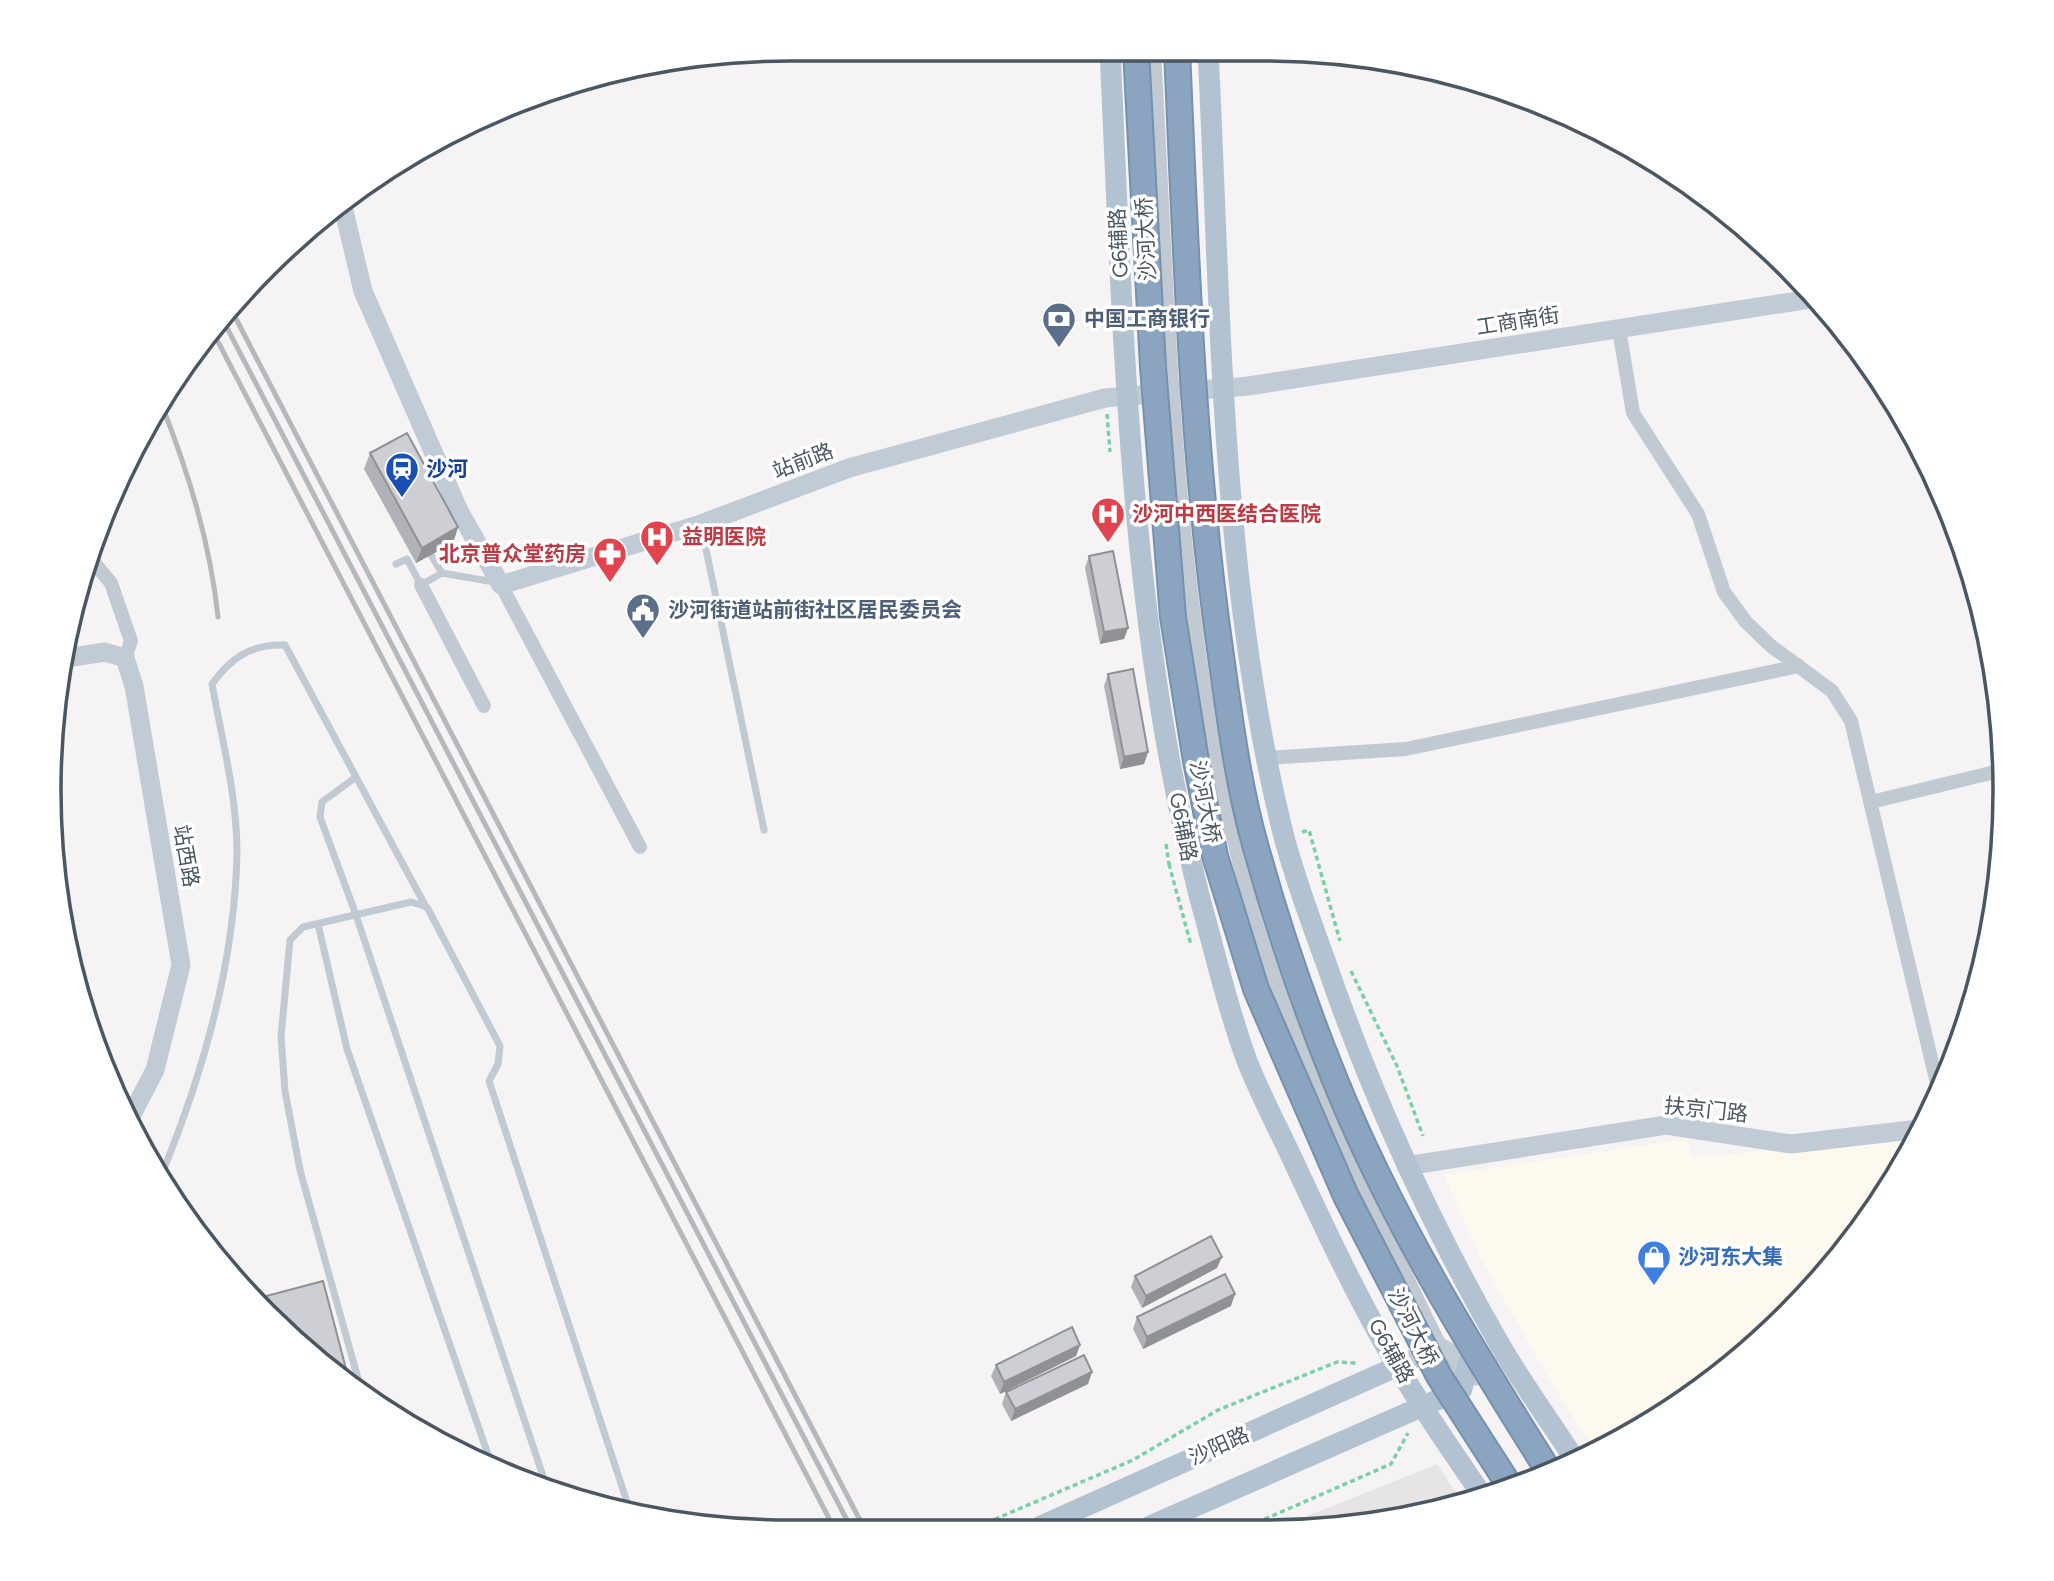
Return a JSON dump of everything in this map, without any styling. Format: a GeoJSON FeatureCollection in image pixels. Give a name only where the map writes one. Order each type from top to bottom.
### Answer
{"type":"FeatureCollection","features":[{"type":"Feature","properties":{"kind":"highway","name":"沙河大桥"},"geometry":{"type":"LineString","coordinates":[[1137,61],[1153,367],[1173,617],[1215,856],[1256,989],[1346,1196],[1439,1376],[1505,1478]]}},
{"type":"Feature","properties":{"kind":"highway","name":"沙河大桥"},"geometry":{"type":"LineString","coordinates":[[1178,61],[1200,498],[1235,751],[1255,845],[1296,975],[1333,1077],[1381,1180],[1476,1355],[1544,1464]]}},
{"type":"Feature","properties":{"kind":"main road","name":"G6辅路"},"geometry":{"type":"LineString","coordinates":[[1111,61],[1126,396],[1139,548],[1164,727],[1188,860],[1228,1001],[1259,1087],[1314,1204],[1398,1366],[1477,1487]]}},
{"type":"Feature","properties":{"kind":"main road"},"geometry":{"type":"LineString","coordinates":[[1210,61],[1225,389],[1240,597],[1267,758],[1284,836],[1339,1001],[1406,1166],[1501,1346],[1569,1452]]}},
{"type":"Feature","properties":{"kind":"main road"},"geometry":{"type":"LineString","coordinates":[[1164,1520],[1462,1389],[1468,1363]]}},
{"type":"Feature","properties":{"kind":"main road","name":"沙阳路"},"geometry":{"type":"LineString","coordinates":[[1054,1520],[1398,1366]]}},
{"type":"Feature","properties":{"kind":"street"},"geometry":{"type":"LineString","coordinates":[[1155,61],[1174,393],[1192,602],[1207,704],[1236,848],[1258,926],[1315,1083],[1362,1189],[1462,1389],[1516,1474]]}},
{"type":"Feature","properties":{"kind":"street"},"geometry":{"type":"LineString","coordinates":[[345,214],[363,291],[459,511],[640,847]]}},
{"type":"Feature","properties":{"kind":"street","name":"工商南街"},"geometry":{"type":"LineString","coordinates":[[1174,393],[1225,389],[1803,300]]}},
{"type":"Feature","properties":{"kind":"street"},"geometry":{"type":"LineString","coordinates":[[1619,329],[1633,413],[1698,514],[1724,592],[1746,622],[1832,691],[1852,721],[1935,1075]]}},
{"type":"Feature","properties":{"kind":"street","name":"站前路"},"geometry":{"type":"LineString","coordinates":[[501,585],[701,524],[849,468],[1084,403],[1126,396],[1174,393]]}},
{"type":"Feature","properties":{"kind":"street"},"geometry":{"type":"LineString","coordinates":[[73,657],[105,652],[125,658],[131,641],[111,583],[97,566]]}},
{"type":"Feature","properties":{"kind":"street"},"geometry":{"type":"LineString","coordinates":[[421,585],[484,706]]}},
{"type":"Feature","properties":{"kind":"street","name":"站西路"},"geometry":{"type":"LineString","coordinates":[[125,658],[134,686],[181,965],[155,1070],[134,1109]]}},
{"type":"Feature","properties":{"kind":"street"},"geometry":{"type":"LineString","coordinates":[[1267,758],[1406,749],[1799,666]]}},
{"type":"Feature","properties":{"kind":"street"},"geometry":{"type":"LineString","coordinates":[[1871,802],[1992,773]]}},
{"type":"Feature","properties":{"kind":"street","name":"扶京门路"},"geometry":{"type":"LineString","coordinates":[[1406,1166],[1666,1125],[1791,1144],[1909,1130]]}},
{"type":"Feature","properties":{"kind":"street"},"geometry":{"type":"LineString","coordinates":[[1440,1347],[1468,1363],[1533,1468]]}},
{"type":"Feature","properties":{"kind":"street"},"geometry":{"type":"LineString","coordinates":[[1398,1366],[1440,1347]]}},
{"type":"Feature","properties":{"kind":"lane"},"geometry":{"type":"LineString","coordinates":[[701,524],[764,830]]}},
{"type":"Feature","properties":{"kind":"lane"},"geometry":{"type":"LineString","coordinates":[[431,555],[442,573]]}},
{"type":"Feature","properties":{"kind":"lane"},"geometry":{"type":"LineString","coordinates":[[396,564],[407,559],[421,585],[442,573],[501,585]]}},
{"type":"Feature","properties":{"kind":"lane"},"geometry":{"type":"LineString","coordinates":[[165,1165],[193,1099],[219,998],[233,923],[237,851],[233,798],[212,684],[227,663],[248,652],[285,645],[500,1046],[498,1064],[489,1082],[627,1501]]}},
{"type":"Feature","properties":{"kind":"lane"},"geometry":{"type":"LineString","coordinates":[[356,777],[322,802],[320,817],[356,915],[543,1476]]}},
{"type":"Feature","properties":{"kind":"lane"},"geometry":{"type":"LineString","coordinates":[[357,1377],[300,1170],[285,1091],[281,1037],[290,940],[303,927],[411,902],[427,907]]}},
{"type":"Feature","properties":{"kind":"lane"},"geometry":{"type":"LineString","coordinates":[[318,924],[347,1049],[488,1454]]}},
{"type":"Feature","properties":{"kind":"path"},"geometry":{"type":"LineString","coordinates":[[993,1520],[1133,1460],[1218,1410],[1337,1362],[1361,1364]]}},
{"type":"Feature","properties":{"kind":"path"},"geometry":{"type":"LineString","coordinates":[[1263,1520],[1391,1464],[1423,1406]]}},
{"type":"Feature","properties":{"kind":"shaded area","name":"沙河东大集"},"geometry":{"type":"Polygon","coordinates":[[[1905,1136],[1870,1196],[1842,1234],[1779,1306],[1744,1339],[1669,1397],[1590,1443],[1551,1382],[1481,1259],[1444,1175],[1687,1139],[1692,1158],[1905,1136]]]}},
{"type":"Feature","properties":{"kind":"shaded area"},"geometry":{"type":"Polygon","coordinates":[[[1437,1464],[1456,1494],[1359,1514],[1301,1518],[1437,1464]]]}},
{"type":"Feature","properties":{"kind":"building"},"geometry":{"type":"Polygon","coordinates":[[[407,433],[458,527],[422,548],[370,453],[407,433]]]}},
{"type":"Feature","properties":{"kind":"building"},"geometry":{"type":"Polygon","coordinates":[[[1113,551],[1128,628],[1104,632],[1089,556],[1113,551]]]}},
{"type":"Feature","properties":{"kind":"building"},"geometry":{"type":"Polygon","coordinates":[[[1133,669],[1148,752],[1124,757],[1108,674],[1133,669]]]}},
{"type":"Feature","properties":{"kind":"building"},"geometry":{"type":"Polygon","coordinates":[[[1211,1236],[1222,1257],[1146,1296],[1135,1276],[1211,1236]]]}},
{"type":"Feature","properties":{"kind":"building"},"geometry":{"type":"Polygon","coordinates":[[[1225,1274],[1235,1294],[1147,1337],[1137,1317],[1225,1274]]]}},
{"type":"Feature","properties":{"kind":"building"},"geometry":{"type":"Polygon","coordinates":[[[323,1281],[346,1368],[310,1339],[266,1296],[323,1281]]]}},
{"type":"Feature","properties":{"kind":"building"},"geometry":{"type":"Polygon","coordinates":[[[1072,1327],[1080,1345],[1004,1382],[996,1365],[1072,1327]]]}},
{"type":"Feature","properties":{"kind":"building"},"geometry":{"type":"Polygon","coordinates":[[[1084,1355],[1092,1372],[1015,1409],[1006,1392],[1084,1355]]]}},
{"type":"Feature","properties":{"kind":"railway"},"geometry":{"type":"LineString","coordinates":[[236,318],[860,1520]]}},
{"type":"Feature","properties":{"kind":"railway"},"geometry":{"type":"LineString","coordinates":[[227,328],[847,1520]]}},
{"type":"Feature","properties":{"kind":"railway"},"geometry":{"type":"LineString","coordinates":[[217,340],[830,1520]]}},
{"type":"Feature","properties":{"kind":"railway"},"geometry":{"type":"LineString","coordinates":[[166,415],[197,508],[210,562],[218,617]]}},
{"type":"Feature","properties":{"kind":"place","name":"中国工商银行"},"geometry":{"type":"Point","coordinates":[1059,349]}},
{"type":"Feature","properties":{"kind":"place","name":"沙河"},"geometry":{"type":"Point","coordinates":[402,499]}},
{"type":"Feature","properties":{"kind":"place","name":"沙河中西医结合医院"},"geometry":{"type":"Point","coordinates":[1108,544]}},
{"type":"Feature","properties":{"kind":"place","name":"益明医院"},"geometry":{"type":"Point","coordinates":[657,567]}},
{"type":"Feature","properties":{"kind":"place","name":"北京普众堂药房"},"geometry":{"type":"Point","coordinates":[610,584]}},
{"type":"Feature","properties":{"kind":"place","name":"沙河街道站前街社区居民委员会"},"geometry":{"type":"Point","coordinates":[643,640]}},
{"type":"Feature","properties":{"kind":"place","name":"沙河东大集"},"geometry":{"type":"Point","coordinates":[1654,1287]}}]}
